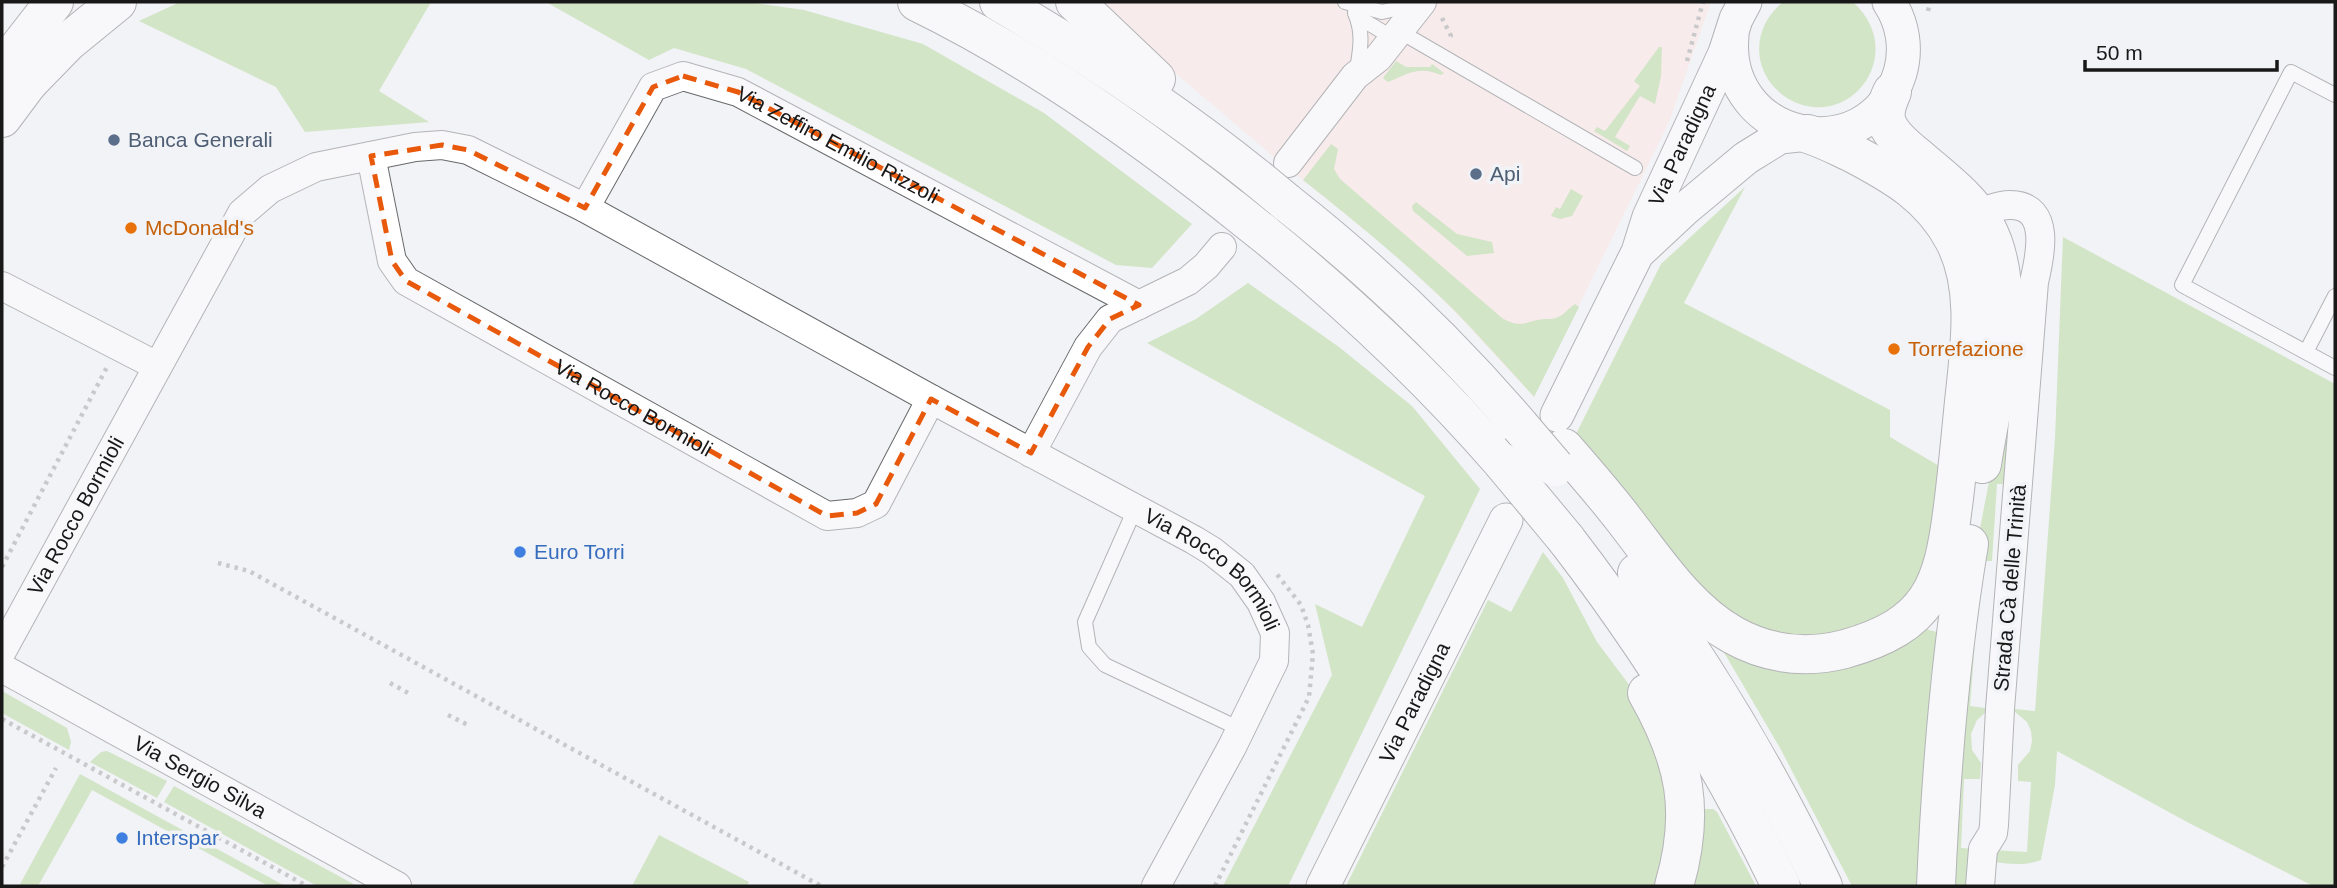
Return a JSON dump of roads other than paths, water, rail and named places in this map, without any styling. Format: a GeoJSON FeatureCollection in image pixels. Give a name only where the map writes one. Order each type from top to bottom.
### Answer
{"type":"FeatureCollection","features":[{"type":"Feature","properties":{"kind":"main road"},"geometry":{"type":"LineString","coordinates":[[2,118],[15,76],[54,2]]}},
{"type":"Feature","properties":{"kind":"main road"},"geometry":{"type":"LineString","coordinates":[[15,76],[89,2]]}},
{"type":"Feature","properties":{"kind":"main road"},"geometry":{"type":"LineString","coordinates":[[15,76],[68,42],[117,2]]}},
{"type":"Feature","properties":{"kind":"main road"},"geometry":{"type":"LineString","coordinates":[[890,2],[982,37]]}},
{"type":"Feature","properties":{"kind":"main road"},"geometry":{"type":"LineString","coordinates":[[917,2],[982,37],[1104,113],[1248,221],[1327,286],[1437,391],[1502,461],[1566,539],[1633,630],[1692,723],[1748,821],[1781,886]]}},
{"type":"Feature","properties":{"kind":"main road"},"geometry":{"type":"LineString","coordinates":[[999,2],[1133,87],[1272,182]]}},
{"type":"Feature","properties":{"kind":"main road"},"geometry":{"type":"LineString","coordinates":[[1075,2],[1148,73],[1217,132],[1391,293],[1470,371],[1545,433],[1681,591],[1707,616],[1731,634],[1760,648],[1790,655],[1848,648],[1897,626],[1924,603],[1942,570],[1948,547],[1969,343],[1967,277],[1959,251],[1956,212],[1889,127],[1886,112],[1892,92]]}},
{"type":"Feature","properties":{"kind":"main road"},"geometry":{"type":"LineString","coordinates":[[1808,134],[1899,178],[1921,197],[1986,227],[1999,262],[2003,293],[2000,340],[1951,662],[1936,886]]}},
{"type":"Feature","properties":{"kind":"main road"},"geometry":{"type":"LineString","coordinates":[[1545,433],[1616,544],[1694,656],[1767,778],[1823,886]]}},
{"type":"Feature","properties":{"kind":"main road"},"geometry":{"type":"LineString","coordinates":[[1566,539],[1664,722],[1675,750],[1683,778],[1685,814],[1681,855],[1674,886]]}},
{"type":"Feature","properties":{"kind":"street"},"geometry":{"type":"LineString","coordinates":[[1272,182],[1355,76],[1378,58],[1422,2]]}},
{"type":"Feature","properties":{"kind":"street","name":"Via Paradigna"},"geometry":{"type":"LineString","coordinates":[[1732,18],[1736,19],[1745,2]]}},
{"type":"Feature","properties":{"kind":"street","name":"Via Paradigna"},"geometry":{"type":"LineString","coordinates":[[1889,2],[1900,23],[1903,51]]}},
{"type":"Feature","properties":{"kind":"street","name":"Via Paradigna"},"geometry":{"type":"LineString","coordinates":[[1545,433],[1644,247],[1746,158],[1780,138],[1837,132],[1863,122],[1884,103],[1892,92],[1902,65],[1907,20],[1914,2]]}},
{"type":"Feature","properties":{"kind":"street","name":"Via Paradigna"},"geometry":{"type":"LineString","coordinates":[[1732,18],[1732,61],[1748,100],[1781,126],[1808,134]]}},
{"type":"Feature","properties":{"kind":"street","name":"Via Paradigna"},"geometry":{"type":"LineString","coordinates":[[1636,258],[1648,217],[1725,53],[1732,18]]}},
{"type":"Feature","properties":{"kind":"street","name":"Via Zeffiro Emilio Rizzoli"},"geometry":{"type":"LineString","coordinates":[[585,208],[653,87],[683,76],[738,92],[1139,305]]}},
{"type":"Feature","properties":{"kind":"street","name":"Via Rocco Bormioli"},"geometry":{"type":"LineString","coordinates":[[2,651],[242,213],[270,189],[316,167],[415,147],[442,145],[468,150],[585,208],[1212,551],[1242,575],[1261,603],[1275,633],[1275,662],[1156,886]]}},
{"type":"Feature","properties":{"kind":"street","name":"Via Rocco Bormioli"},"geometry":{"type":"LineString","coordinates":[[371,156],[391,261],[406,281],[827,516],[857,513],[877,503],[931,399]]}},
{"type":"Feature","properties":{"kind":"street","name":"Strada Cà delle Trinità"},"geometry":{"type":"LineString","coordinates":[[1956,212],[1985,211],[2002,205],[2017,205],[2027,209],[2034,217],[2039,230],[2041,250],[2034,286],[2000,709],[1994,825],[1993,833],[1983,849],[1980,886]]}},
{"type":"Feature","properties":{"kind":"street"},"geometry":{"type":"LineString","coordinates":[[1031,453],[1088,347],[1110,319],[1188,281],[1206,266],[1222,247]]}},
{"type":"Feature","properties":{"kind":"street"},"geometry":{"type":"LineString","coordinates":[[1999,262],[2025,270],[2034,286]]}},
{"type":"Feature","properties":{"kind":"street"},"geometry":{"type":"LineString","coordinates":[[2,286],[157,366]]}},
{"type":"Feature","properties":{"kind":"street","name":"Via Paradigna"},"geometry":{"type":"LineString","coordinates":[[1323,886],[1506,520]]}},
{"type":"Feature","properties":{"kind":"street","name":"Via Sergio Silva"},"geometry":{"type":"LineString","coordinates":[[2,667],[397,886]]}},
{"type":"Feature","properties":{"kind":"lane"},"geometry":{"type":"LineString","coordinates":[[1349,6],[1382,12],[1395,9],[1405,2]]}},
{"type":"Feature","properties":{"kind":"lane"},"geometry":{"type":"LineString","coordinates":[[1349,6],[1635,168]]}},
{"type":"Feature","properties":{"kind":"lane"},"geometry":{"type":"LineString","coordinates":[[1349,6],[1360,30],[1362,45],[1355,76]]}},
{"type":"Feature","properties":{"kind":"lane"},"geometry":{"type":"LineString","coordinates":[[2335,95],[2291,72],[2182,285],[2335,368]]}},
{"type":"Feature","properties":{"kind":"lane"},"geometry":{"type":"LineString","coordinates":[[2306,352],[2335,296]]}},
{"type":"Feature","properties":{"kind":"lane"},"geometry":{"type":"LineString","coordinates":[[1135,509],[1084,622],[1089,647],[1105,665],[1240,729]]}},
{"type":"Feature","properties":{"kind":"place","name":"Banca Generali"},"geometry":{"type":"Point","coordinates":[114,140]}},
{"type":"Feature","properties":{"kind":"place","name":"Api"},"geometry":{"type":"Point","coordinates":[1476,174]}},
{"type":"Feature","properties":{"kind":"place","name":"McDonald's"},"geometry":{"type":"Point","coordinates":[131,228]}},
{"type":"Feature","properties":{"kind":"place","name":"Torrefazione"},"geometry":{"type":"Point","coordinates":[1894,349]}},
{"type":"Feature","properties":{"kind":"place","name":"Euro Torri"},"geometry":{"type":"Point","coordinates":[520,552]}},
{"type":"Feature","properties":{"kind":"place","name":"Interspar"},"geometry":{"type":"Point","coordinates":[122,838]}}]}
